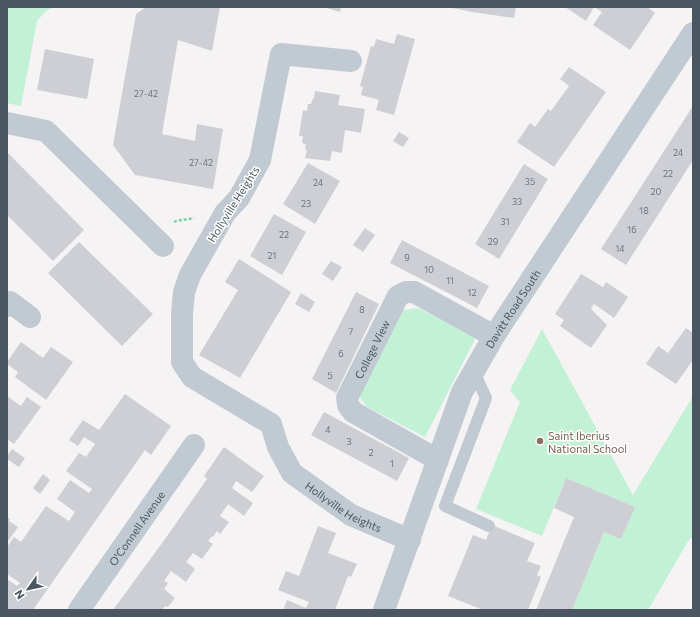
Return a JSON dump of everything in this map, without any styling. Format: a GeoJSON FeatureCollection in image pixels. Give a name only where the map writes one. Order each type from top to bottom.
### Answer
{"type":"FeatureCollection","features":[{"type":"Feature","properties":{"kind":"street","name":"Davitt Road South"},"geometry":{"type":"LineString","coordinates":[[384,610],[462,392],[494,336],[693,34]]}},
{"type":"Feature","properties":{"kind":"street","name":"Hollyville Heights"},"geometry":{"type":"LineString","coordinates":[[351,61],[281,54],[260,160],[239,198],[225,213],[190,275],[184,292],[182,314],[182,362],[192,377],[271,424],[278,447],[292,473],[351,515],[410,540]]}},
{"type":"Feature","properties":{"kind":"street"},"geometry":{"type":"LineString","coordinates":[[7,123],[46,131],[158,241]]}},
{"type":"Feature","properties":{"kind":"street","name":"College View"},"geometry":{"type":"LineString","coordinates":[[438,460],[353,412],[348,405],[347,398],[398,296],[406,292],[414,292],[494,336]]}},
{"type":"Feature","properties":{"kind":"street"},"geometry":{"type":"LineString","coordinates":[[7,306],[10,302],[30,317]]}},
{"type":"Feature","properties":{"kind":"street","name":"O'Connell Avenue"},"geometry":{"type":"LineString","coordinates":[[79,610],[194,445]]}},
{"type":"Feature","properties":{"kind":"lane"},"geometry":{"type":"LineString","coordinates":[[474,372],[486,398],[445,506],[490,526]]}},
{"type":"Feature","properties":{"kind":"path"},"geometry":{"type":"LineString","coordinates":[[158,241],[176,221],[225,213]]}},
{"type":"Feature","properties":{"kind":"green space"},"geometry":{"type":"Polygon","coordinates":[[[7,7],[54,7],[47,10],[37,21],[21,106],[7,103],[7,7]]]}},
{"type":"Feature","properties":{"kind":"green space"},"geometry":{"type":"Polygon","coordinates":[[[418,308],[476,337],[425,437],[367,407],[359,396],[403,310],[418,308]]]}},
{"type":"Feature","properties":{"kind":"green space"},"geometry":{"type":"Polygon","coordinates":[[[542,329],[633,495],[693,396],[693,539],[690,538],[648,610],[572,610],[604,532],[621,539],[634,507],[566,478],[542,536],[476,509],[520,402],[510,390],[542,329]]]}},
{"type":"Feature","properties":{"kind":"building"},"geometry":{"type":"Polygon","coordinates":[[[146,7],[220,7],[212,51],[178,40],[162,134],[195,141],[197,124],[223,129],[213,189],[135,175],[113,145],[136,14],[146,7]]]}},
{"type":"Feature","properties":{"kind":"building"},"geometry":{"type":"Polygon","coordinates":[[[323,7],[341,7],[340,12],[323,7]]]}},
{"type":"Feature","properties":{"kind":"building"},"geometry":{"type":"Polygon","coordinates":[[[452,7],[516,7],[514,18],[472,12],[452,7]]]}},
{"type":"Feature","properties":{"kind":"building"},"geometry":{"type":"Polygon","coordinates":[[[565,7],[594,7],[586,21],[565,7]]]}},
{"type":"Feature","properties":{"kind":"building"},"geometry":{"type":"Polygon","coordinates":[[[594,7],[647,7],[655,13],[630,50],[593,25],[602,12],[594,7]]]}},
{"type":"Feature","properties":{"kind":"building"},"geometry":{"type":"Polygon","coordinates":[[[397,34],[415,39],[394,115],[376,110],[379,100],[361,95],[363,87],[360,86],[371,46],[374,47],[376,39],[394,44],[397,34]]]}},
{"type":"Feature","properties":{"kind":"building"},"geometry":{"type":"Polygon","coordinates":[[[45,49],[94,59],[87,99],[37,90],[45,49]]]}},
{"type":"Feature","properties":{"kind":"building"},"geometry":{"type":"Polygon","coordinates":[[[569,67],[606,92],[554,167],[517,142],[530,123],[535,127],[548,109],[551,111],[569,86],[560,79],[569,67]]]}},
{"type":"Feature","properties":{"kind":"building"},"geometry":{"type":"Polygon","coordinates":[[[315,91],[340,95],[338,105],[365,109],[361,133],[345,130],[342,153],[332,151],[330,161],[305,158],[307,150],[305,150],[306,144],[302,143],[303,136],[299,136],[303,110],[307,111],[308,104],[311,104],[313,98],[314,99],[315,91]]]}},
{"type":"Feature","properties":{"kind":"building"},"geometry":{"type":"Polygon","coordinates":[[[693,106],[693,160],[626,265],[601,249],[693,106]]]}},
{"type":"Feature","properties":{"kind":"building"},"geometry":{"type":"Polygon","coordinates":[[[399,132],[409,138],[403,147],[393,141],[399,132]]]}},
{"type":"Feature","properties":{"kind":"building"},"geometry":{"type":"Polygon","coordinates":[[[7,152],[84,230],[53,261],[7,215],[7,152]]]}},
{"type":"Feature","properties":{"kind":"building"},"geometry":{"type":"Polygon","coordinates":[[[308,163],[340,181],[315,224],[283,204],[308,163]]]}},
{"type":"Feature","properties":{"kind":"building"},"geometry":{"type":"Polygon","coordinates":[[[524,164],[548,179],[499,259],[475,244],[524,164]]]}},
{"type":"Feature","properties":{"kind":"building"},"geometry":{"type":"Polygon","coordinates":[[[274,214],[306,232],[282,275],[250,256],[274,214]]]}},
{"type":"Feature","properties":{"kind":"building"},"geometry":{"type":"Polygon","coordinates":[[[365,228],[375,235],[363,252],[353,245],[365,228]]]}},
{"type":"Feature","properties":{"kind":"building"},"geometry":{"type":"Polygon","coordinates":[[[402,240],[489,286],[477,308],[390,263],[402,240]]]}},
{"type":"Feature","properties":{"kind":"building"},"geometry":{"type":"Polygon","coordinates":[[[79,242],[153,314],[122,346],[48,273],[79,242]]]}},
{"type":"Feature","properties":{"kind":"building"},"geometry":{"type":"Polygon","coordinates":[[[239,259],[291,292],[240,378],[199,355],[238,290],[225,282],[239,259]]]}},
{"type":"Feature","properties":{"kind":"building"},"geometry":{"type":"Polygon","coordinates":[[[331,261],[342,267],[333,281],[322,274],[331,261]]]}},
{"type":"Feature","properties":{"kind":"building"},"geometry":{"type":"Polygon","coordinates":[[[581,274],[603,287],[606,282],[628,297],[614,318],[594,304],[591,309],[607,325],[591,348],[560,326],[564,320],[555,314],[581,274]]]}},
{"type":"Feature","properties":{"kind":"building"},"geometry":{"type":"Polygon","coordinates":[[[356,292],[379,304],[336,393],[312,379],[356,292]]]}},
{"type":"Feature","properties":{"kind":"building"},"geometry":{"type":"Polygon","coordinates":[[[301,293],[315,302],[309,312],[295,304],[301,293]]]}},
{"type":"Feature","properties":{"kind":"building"},"geometry":{"type":"Polygon","coordinates":[[[686,328],[693,333],[693,360],[676,384],[646,364],[658,346],[668,353],[686,328]]]}},
{"type":"Feature","properties":{"kind":"building"},"geometry":{"type":"Polygon","coordinates":[[[21,342],[43,358],[51,347],[73,362],[46,400],[15,377],[18,372],[7,364],[21,342]]]}},
{"type":"Feature","properties":{"kind":"building"},"geometry":{"type":"Polygon","coordinates":[[[125,394],[171,426],[151,455],[145,450],[33,610],[7,610],[7,579],[17,586],[20,583],[7,574],[7,547],[14,537],[21,542],[46,506],[69,521],[75,512],[57,499],[70,480],[89,493],[92,489],[66,471],[79,453],[86,457],[95,444],[84,437],[78,446],[69,440],[83,420],[99,430],[125,394]]]}},
{"type":"Feature","properties":{"kind":"building"},"geometry":{"type":"Polygon","coordinates":[[[7,396],[21,406],[27,397],[41,407],[14,444],[7,439],[7,396]]]}},
{"type":"Feature","properties":{"kind":"building"},"geometry":{"type":"Polygon","coordinates":[[[324,412],[409,458],[397,481],[311,435],[324,412]]]}},
{"type":"Feature","properties":{"kind":"building"},"geometry":{"type":"Polygon","coordinates":[[[224,447],[264,476],[252,492],[236,481],[232,488],[253,503],[244,516],[228,504],[220,516],[229,522],[220,534],[217,531],[208,541],[213,544],[202,559],[193,553],[186,562],[195,569],[186,582],[171,571],[164,581],[168,583],[164,589],[175,598],[168,607],[165,606],[162,610],[113,610],[207,479],[204,476],[224,447]]]}},
{"type":"Feature","properties":{"kind":"building"},"geometry":{"type":"Polygon","coordinates":[[[12,449],[25,458],[19,467],[7,459],[7,456],[12,449]]]}},
{"type":"Feature","properties":{"kind":"building"},"geometry":{"type":"Polygon","coordinates":[[[43,474],[50,480],[40,494],[33,488],[43,474]]]}},
{"type":"Feature","properties":{"kind":"building"},"geometry":{"type":"Polygon","coordinates":[[[566,478],[635,507],[621,539],[604,532],[572,610],[536,610],[574,517],[554,508],[566,478]]]}},
{"type":"Feature","properties":{"kind":"building"},"geometry":{"type":"Polygon","coordinates":[[[7,517],[10,519],[9,521],[18,527],[9,540],[7,539],[7,517]]]}},
{"type":"Feature","properties":{"kind":"building"},"geometry":{"type":"Polygon","coordinates":[[[492,525],[535,543],[527,561],[541,566],[537,575],[541,577],[528,610],[483,610],[448,596],[473,535],[486,540],[492,525]]]}},
{"type":"Feature","properties":{"kind":"building"},"geometry":{"type":"Polygon","coordinates":[[[318,526],[336,533],[328,553],[357,564],[351,577],[348,576],[335,610],[283,610],[287,600],[306,608],[309,602],[278,590],[286,571],[299,576],[318,526]]]}},
{"type":"Feature","properties":{"kind":"place","name":"Saint Iberius National School"},"geometry":{"type":"Point","coordinates":[540,441]}}]}
